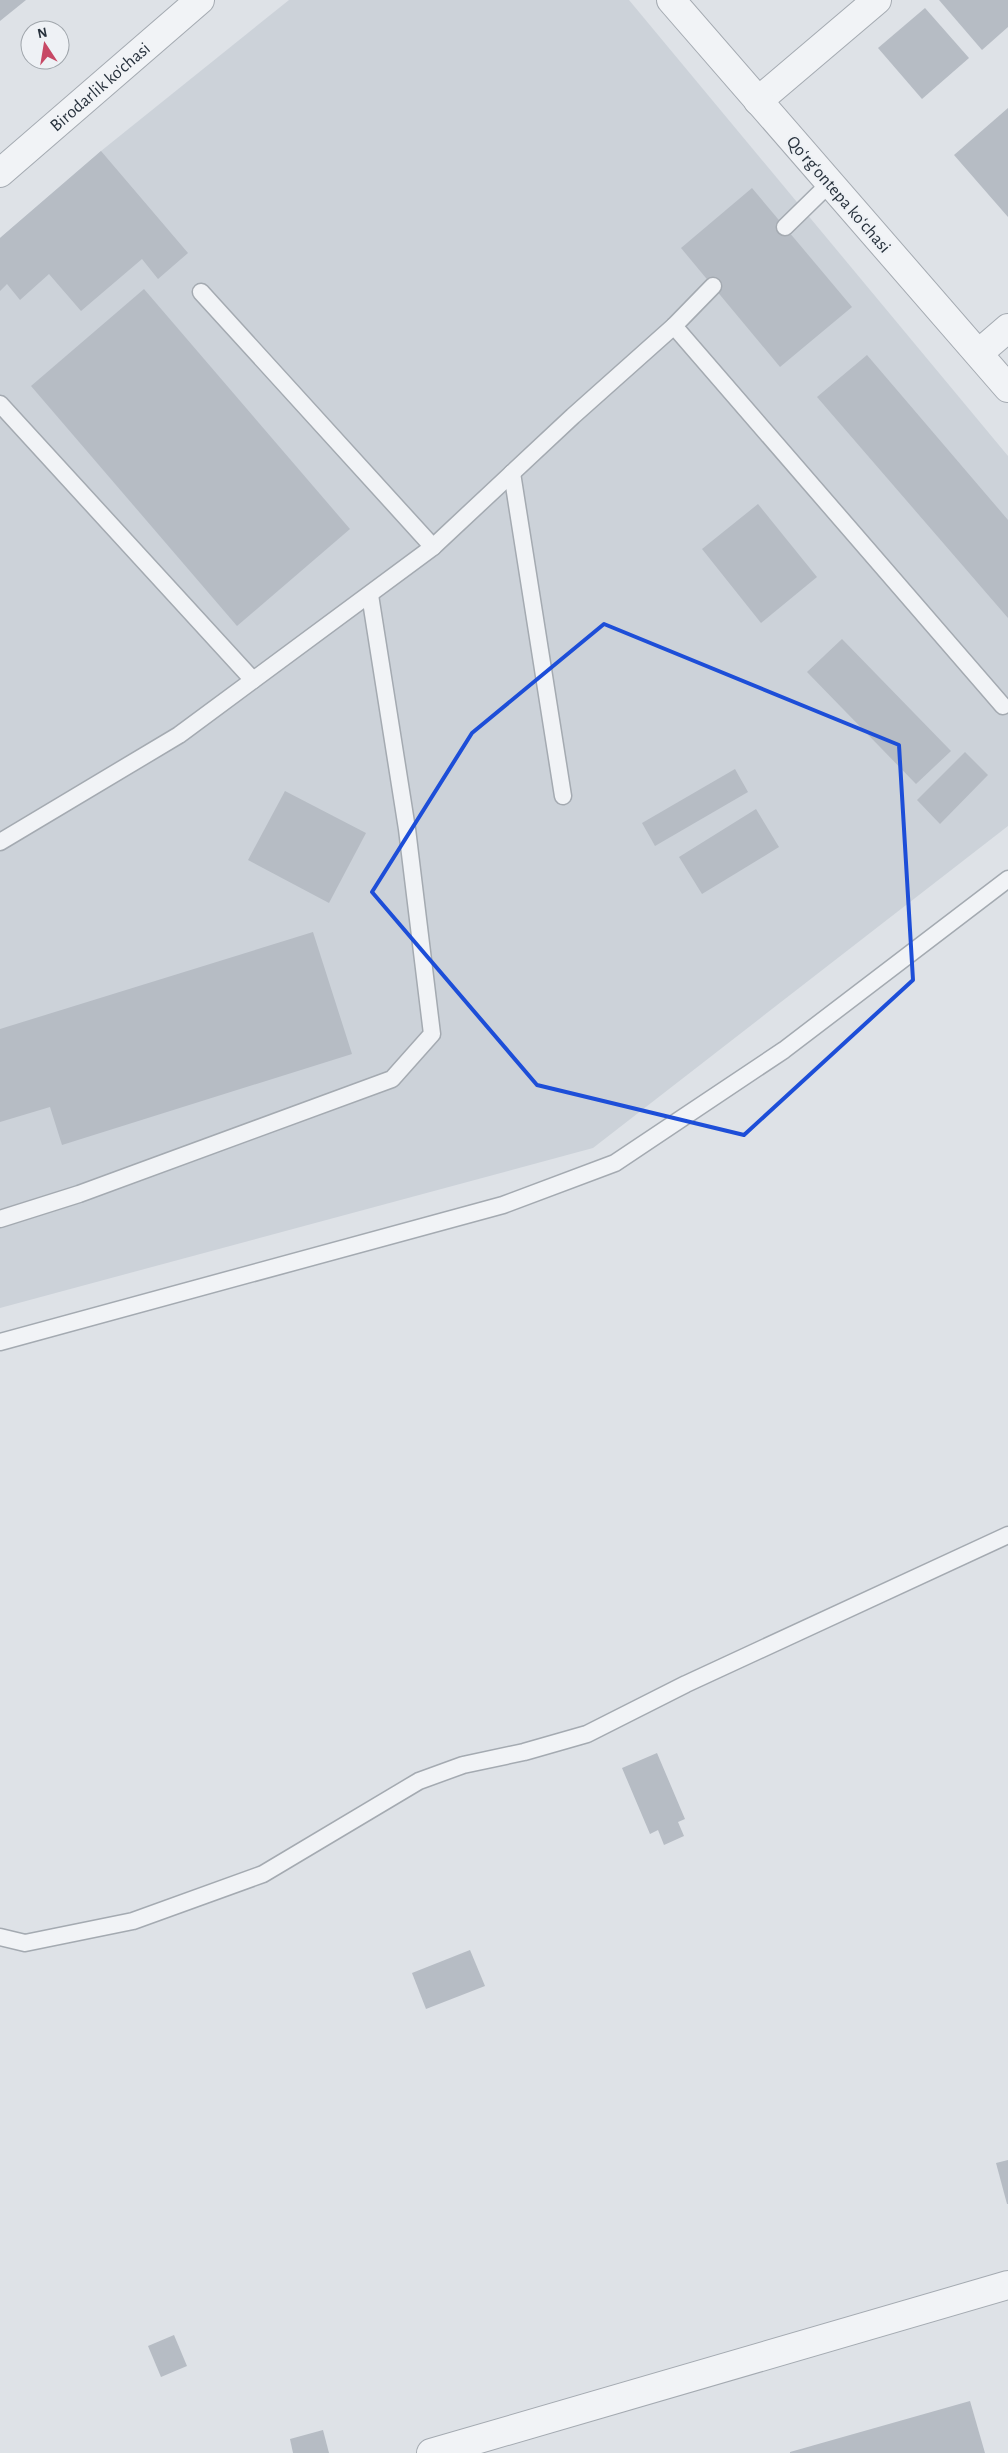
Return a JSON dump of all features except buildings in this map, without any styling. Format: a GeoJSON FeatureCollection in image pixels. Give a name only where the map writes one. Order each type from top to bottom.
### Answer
{"type":"FeatureCollection","features":[{"type":"Feature","properties":{"kind":"street","name":"Birodarlik ko'chasi"},"geometry":{"type":"LineString","coordinates":[[0,173],[200,0]]}},
{"type":"Feature","properties":{"kind":"street","name":"Qoʻrgʻontepa koʻchasi"},"geometry":{"type":"LineString","coordinates":[[671,0],[1008,388]]}},
{"type":"Feature","properties":{"kind":"street"},"geometry":{"type":"LineString","coordinates":[[758,102],[877,0]]}},
{"type":"Feature","properties":{"kind":"street"},"geometry":{"type":"LineString","coordinates":[[979,353],[1008,328]]}},
{"type":"Feature","properties":{"kind":"street"},"geometry":{"type":"LineString","coordinates":[[431,2453],[1008,2285]]}},
{"type":"Feature","properties":{"kind":"lane"},"geometry":{"type":"LineString","coordinates":[[785,227],[829,184]]}},
{"type":"Feature","properties":{"kind":"lane"},"geometry":{"type":"LineString","coordinates":[[0,842],[179,735],[433,547],[674,326],[713,286]]}},
{"type":"Feature","properties":{"kind":"lane"},"geometry":{"type":"LineString","coordinates":[[201,292],[433,547]]}},
{"type":"Feature","properties":{"kind":"lane"},"geometry":{"type":"LineString","coordinates":[[674,326],[1004,706]]}},
{"type":"Feature","properties":{"kind":"lane"},"geometry":{"type":"LineString","coordinates":[[0,404],[253,680]]}},
{"type":"Feature","properties":{"kind":"lane"},"geometry":{"type":"LineString","coordinates":[[512,473],[564,796]]}},
{"type":"Feature","properties":{"kind":"lane"},"geometry":{"type":"LineString","coordinates":[[0,1219],[79,1194],[392,1079],[432,1034],[407,829],[370,594]]}},
{"type":"Feature","properties":{"kind":"lane"},"geometry":{"type":"LineString","coordinates":[[0,1342],[503,1205],[615,1163],[784,1050],[1008,879]]}},
{"type":"Feature","properties":{"kind":"lane"},"geometry":{"type":"LineString","coordinates":[[0,1937],[25,1944],[133,1921],[264,1874],[419,1780],[463,1765],[524,1752],[587,1734],[686,1684],[1008,1535]]}},
{"type":"Feature","properties":{"kind":"highlighted area"},"geometry":{"type":"Polygon","coordinates":[[[604,624],[899,745],[913,980],[744,1135],[537,1085],[372,892],[472,733],[604,624]]]}},
{"type":"Feature","properties":{"kind":"shaded area"},"geometry":{"type":"Polygon","coordinates":[[[289,0],[629,0],[1008,456],[1008,826],[593,1148],[0,1308],[0,238],[101,151],[289,0]]]}}]}
